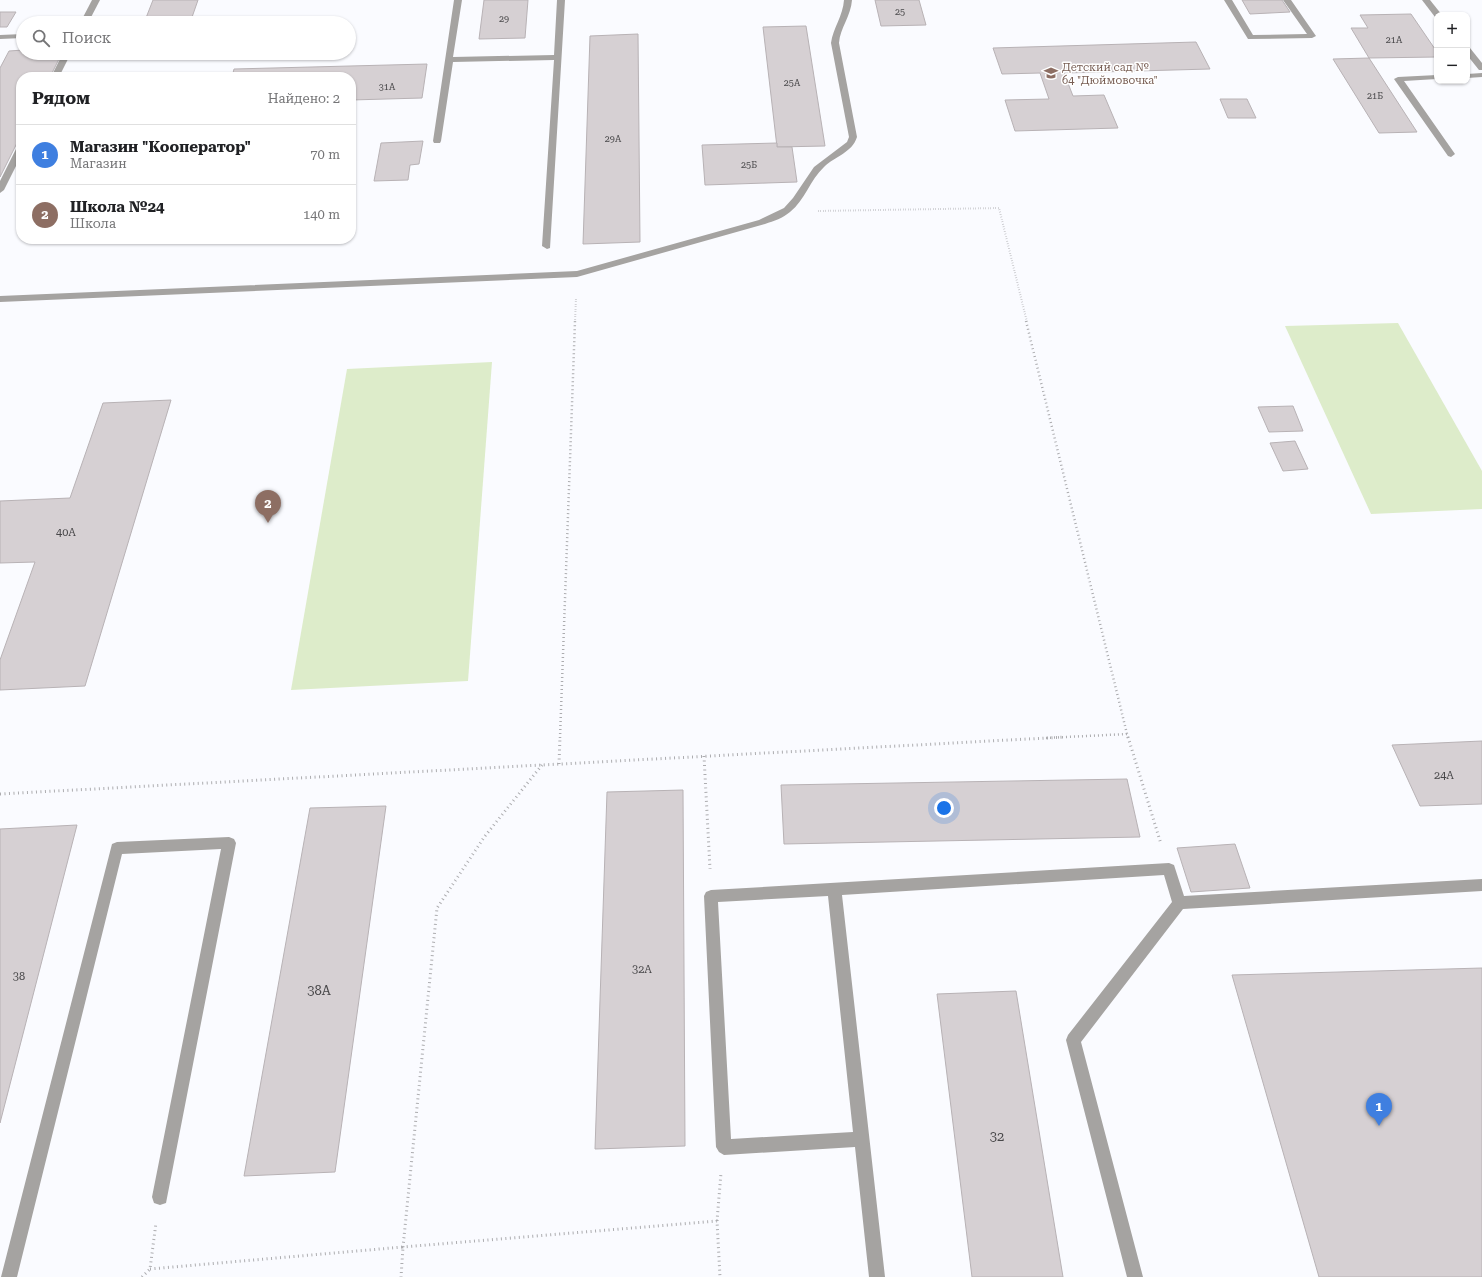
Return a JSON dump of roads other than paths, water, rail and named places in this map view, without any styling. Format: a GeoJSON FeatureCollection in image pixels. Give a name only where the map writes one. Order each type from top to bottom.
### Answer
{"type":"FeatureCollection","features":[{"type":"Feature","properties":{"kind":"lane"},"geometry":{"type":"LineString","coordinates":[[88,16],[96,0]]}},
{"type":"Feature","properties":{"kind":"lane"},"geometry":{"type":"LineString","coordinates":[[437,141],[458,0]]}},
{"type":"Feature","properties":{"kind":"lane"},"geometry":{"type":"LineString","coordinates":[[547,246],[561,0]]}},
{"type":"Feature","properties":{"kind":"lane"},"geometry":{"type":"LineString","coordinates":[[0,299],[577,274],[762,222],[786,211],[800,195],[818,167],[829,158],[845,150],[852,142],[853,137],[835,38],[848,12],[848,0]]}},
{"type":"Feature","properties":{"kind":"lane"},"geometry":{"type":"LineString","coordinates":[[1228,0],[1251,37],[1312,36],[1287,0]]}},
{"type":"Feature","properties":{"kind":"lane"},"geometry":{"type":"LineString","coordinates":[[1426,0],[1436,12]]}},
{"type":"Feature","properties":{"kind":"lane"},"geometry":{"type":"LineString","coordinates":[[0,36],[16,36]]}},
{"type":"Feature","properties":{"kind":"lane"},"geometry":{"type":"LineString","coordinates":[[1470,54],[1482,68]]}},
{"type":"Feature","properties":{"kind":"lane"},"geometry":{"type":"LineString","coordinates":[[449,60],[558,57]]}},
{"type":"Feature","properties":{"kind":"lane"},"geometry":{"type":"LineString","coordinates":[[58,72],[64,60]]}},
{"type":"Feature","properties":{"kind":"lane"},"geometry":{"type":"LineString","coordinates":[[1470,76],[1482,75]]}},
{"type":"Feature","properties":{"kind":"lane"},"geometry":{"type":"LineString","coordinates":[[1434,77],[1398,79],[1451,154]]}},
{"type":"Feature","properties":{"kind":"lane"},"geometry":{"type":"LineString","coordinates":[[0,190],[16,157]]}},
{"type":"Feature","properties":{"kind":"lane"},"geometry":{"type":"LineString","coordinates":[[9,1277],[117,848],[229,843],[160,1197]]}},
{"type":"Feature","properties":{"kind":"lane"},"geometry":{"type":"LineString","coordinates":[[862,1139],[724,1147],[711,896],[1169,869],[1179,904]]}},
{"type":"Feature","properties":{"kind":"lane"},"geometry":{"type":"LineString","coordinates":[[1135,1277],[1073,1040],[1179,904],[1482,886]]}},
{"type":"Feature","properties":{"kind":"lane"},"geometry":{"type":"LineString","coordinates":[[834,889],[877,1277]]}},
{"type":"Feature","properties":{"kind":"place","name":"Детский сад № 64 \"Дюймовочка\""},"geometry":{"type":"Point","coordinates":[1051,73]}},
{"type":"Feature","properties":{"kind":"place","name":"Школа №24"},"geometry":{"type":"Point","coordinates":[268,523]}},
{"type":"Feature","properties":{"kind":"place","name":"Магазин \"Кооператор\""},"geometry":{"type":"Point","coordinates":[1379,1126]}}]}
